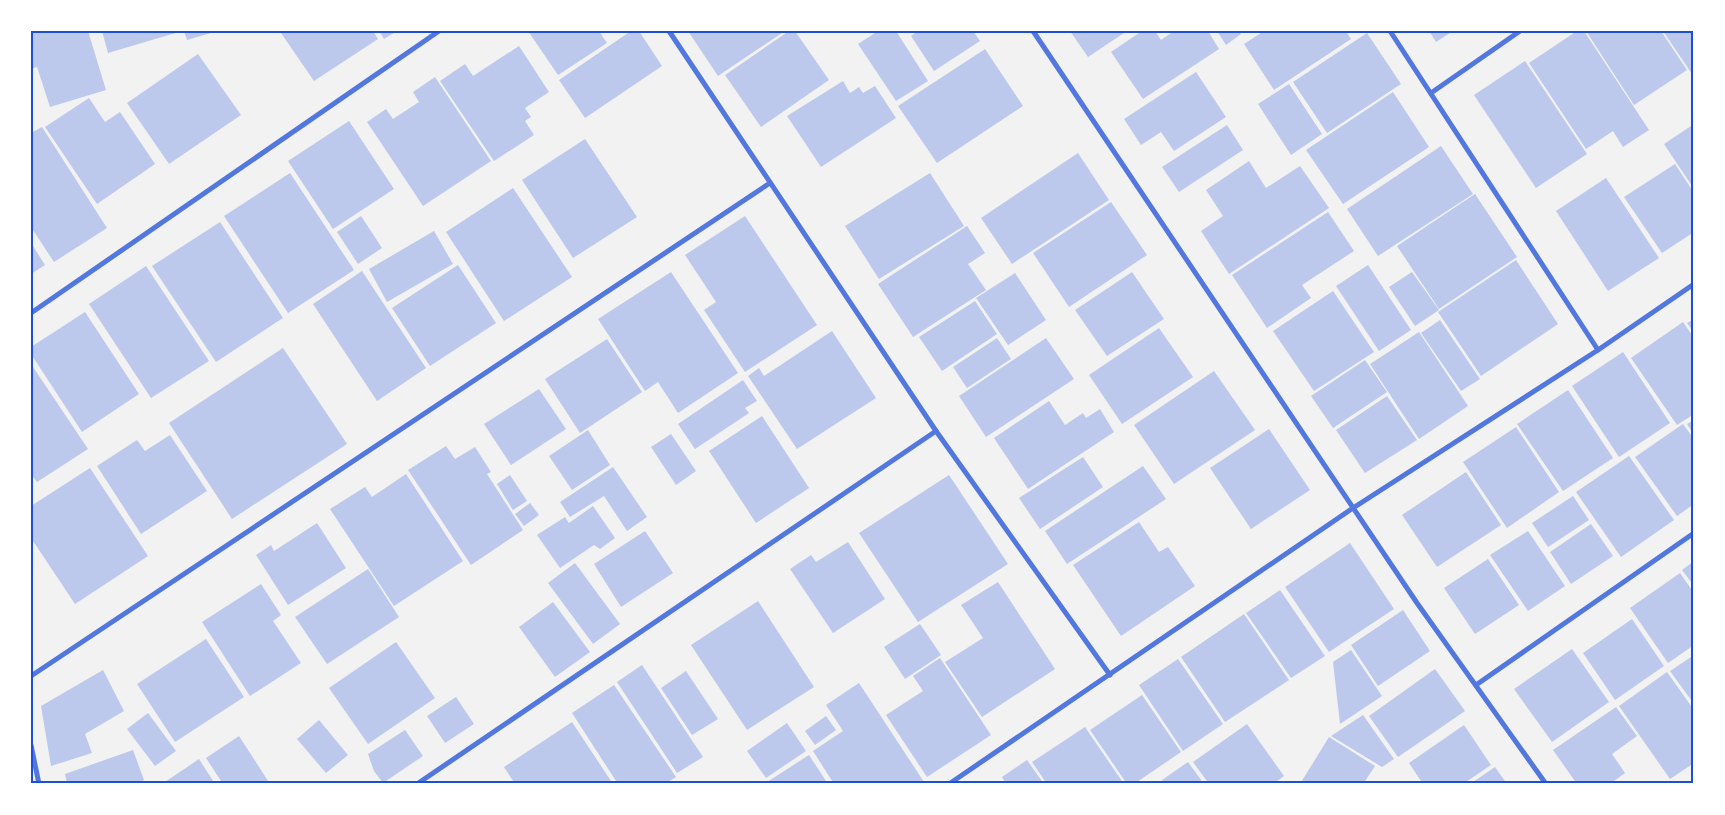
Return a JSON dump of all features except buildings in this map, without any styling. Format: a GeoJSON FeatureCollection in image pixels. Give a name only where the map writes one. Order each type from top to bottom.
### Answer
{"type":"FeatureCollection","features":[{"type":"Feature","properties":{"kind":"street"},"geometry":{"type":"LineString","coordinates":[[31,313],[438,31]]}},
{"type":"Feature","properties":{"kind":"street"},"geometry":{"type":"LineString","coordinates":[[669,31],[936,431],[1110,674]]}},
{"type":"Feature","properties":{"kind":"street"},"geometry":{"type":"LineString","coordinates":[[1033,31],[1417,603],[1546,784]]}},
{"type":"Feature","properties":{"kind":"street"},"geometry":{"type":"LineString","coordinates":[[1390,31],[1598,350]]}},
{"type":"Feature","properties":{"kind":"street"},"geometry":{"type":"LineString","coordinates":[[1431,92],[1520,31]]}},
{"type":"Feature","properties":{"kind":"street"},"geometry":{"type":"LineString","coordinates":[[31,676],[770,183]]}},
{"type":"Feature","properties":{"kind":"street"},"geometry":{"type":"LineString","coordinates":[[949,784],[1353,508],[1598,350],[1694,284]]}},
{"type":"Feature","properties":{"kind":"street"},"geometry":{"type":"LineString","coordinates":[[418,784],[936,431]]}},
{"type":"Feature","properties":{"kind":"street"},"geometry":{"type":"LineString","coordinates":[[1476,685],[1694,533]]}},
{"type":"Feature","properties":{"kind":"street"},"geometry":{"type":"LineString","coordinates":[[31,745],[39,784]]}}]}
